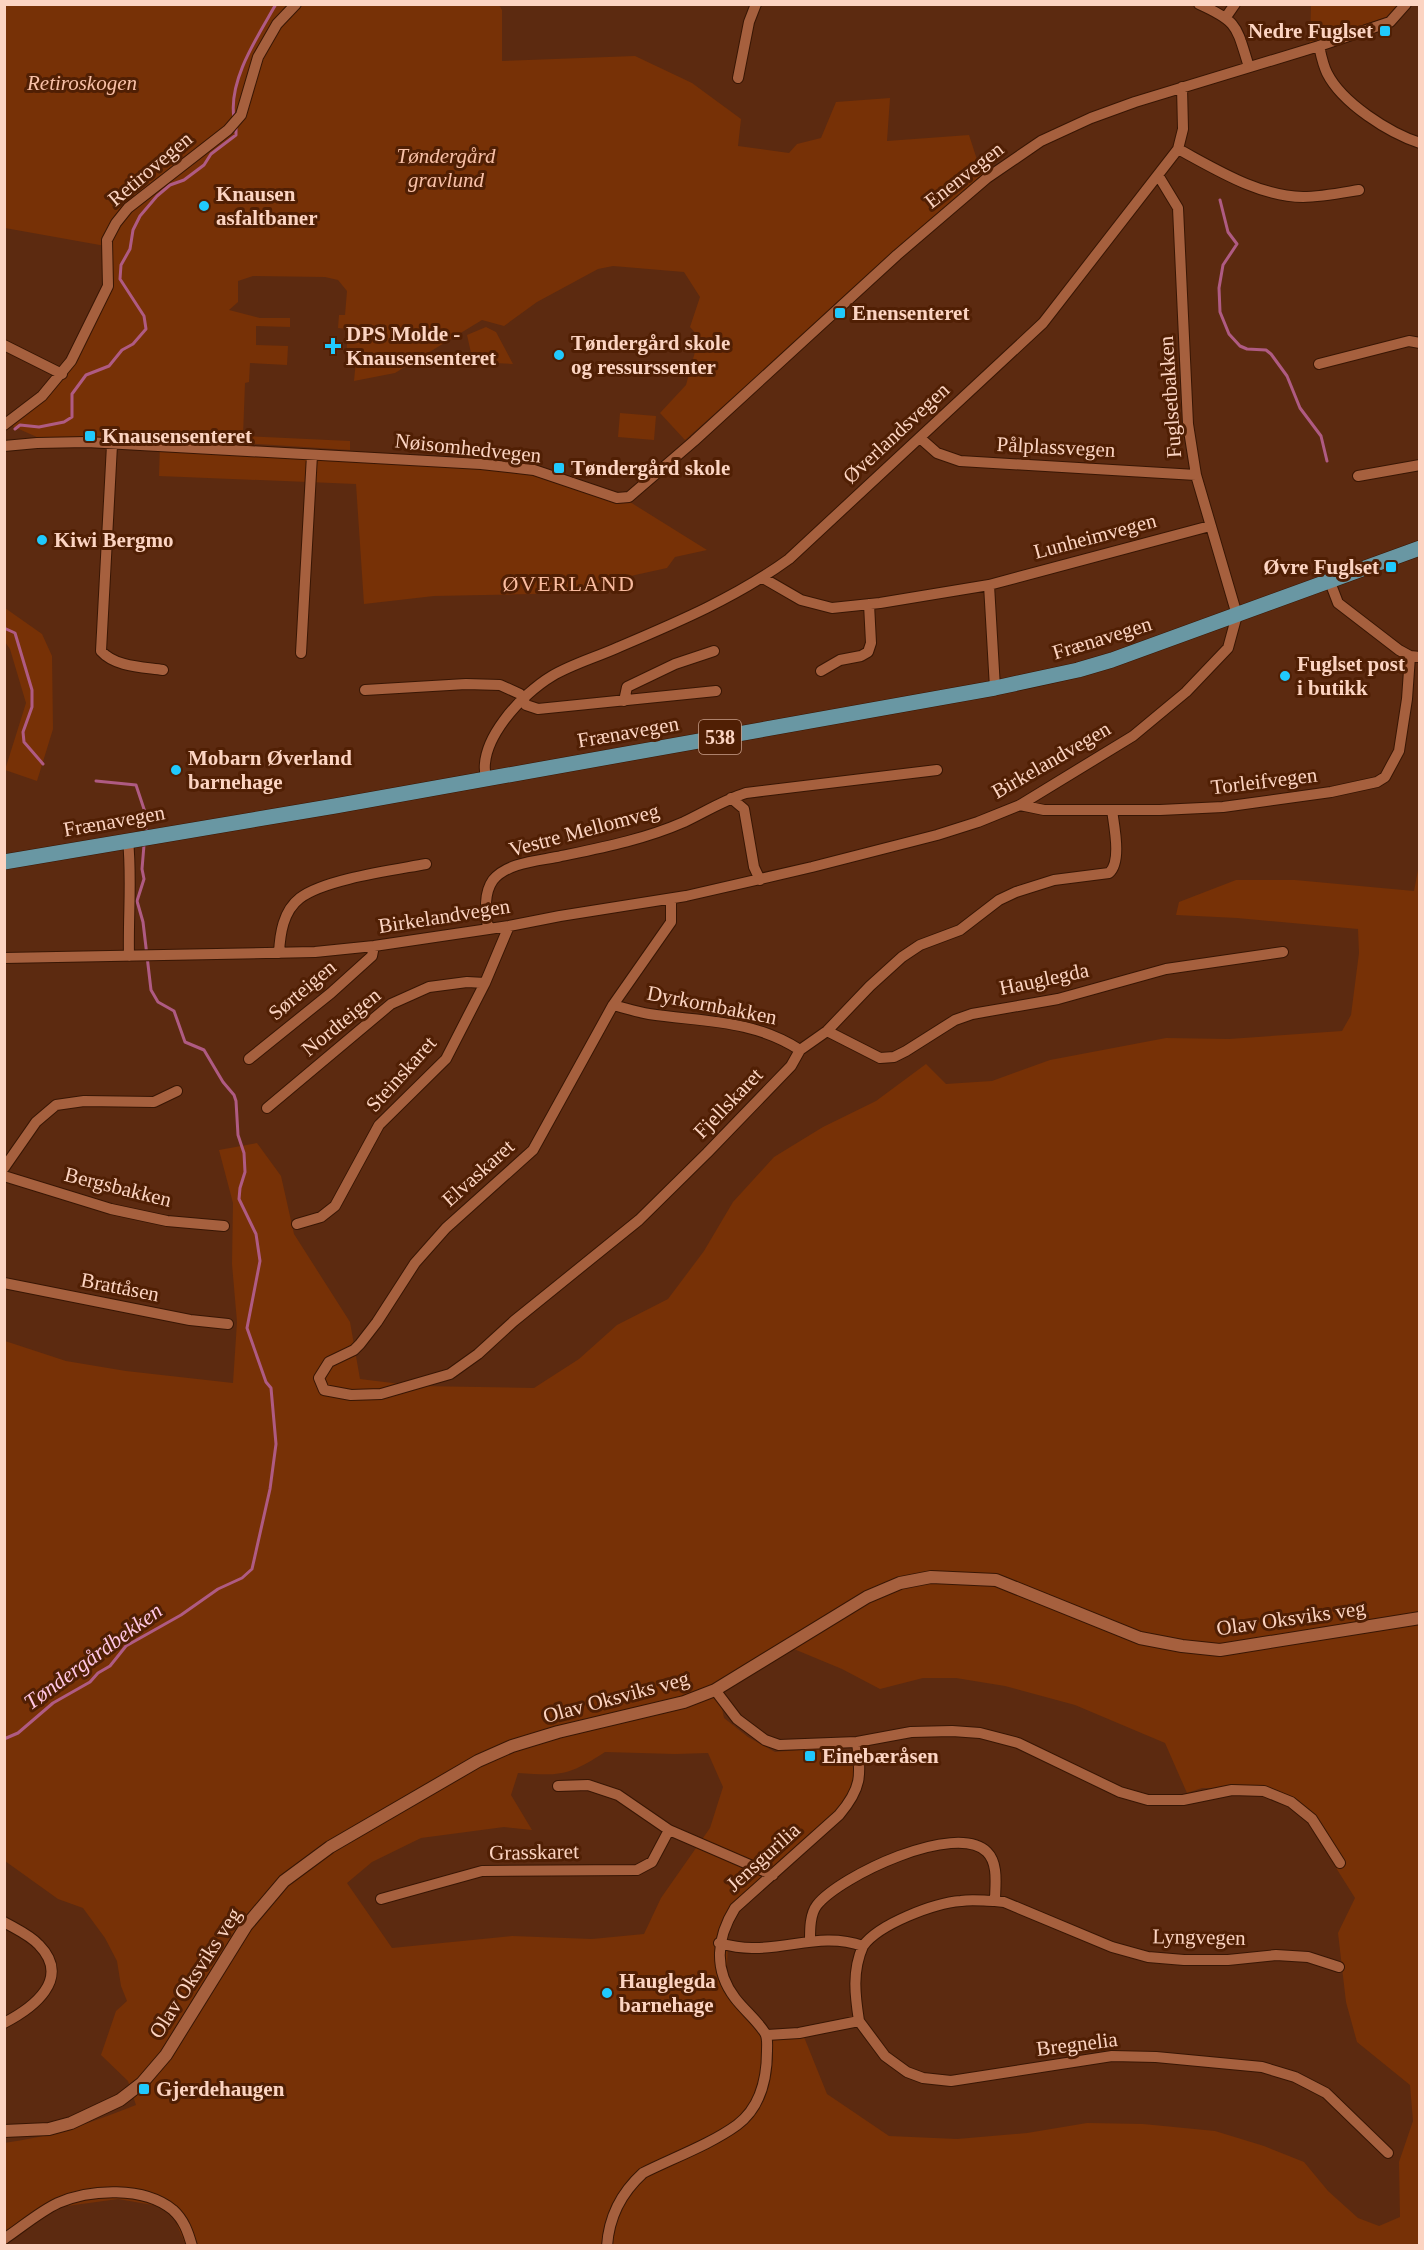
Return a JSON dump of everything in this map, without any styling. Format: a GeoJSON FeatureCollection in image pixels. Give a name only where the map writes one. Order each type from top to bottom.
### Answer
{"type":"FeatureCollection","features":[{"type":"Feature","properties":{"kind":"main road","name":"Frænavegen"},"geometry":{"type":"LineString","coordinates":[[4,862],[995,688],[1104,662],[1419,548]]}},
{"type":"Feature","properties":{"kind":"street","name":"Retirovegen"},"geometry":{"type":"LineString","coordinates":[[4,425],[42,396],[71,361],[108,286],[107,240],[116,223],[128,208],[228,130],[241,115],[258,57],[277,24],[296,4]]}},
{"type":"Feature","properties":{"kind":"street"},"geometry":{"type":"LineString","coordinates":[[738,78],[749,22],[756,4]]}},
{"type":"Feature","properties":{"kind":"street"},"geometry":{"type":"LineString","coordinates":[[1199,4],[1226,17],[1239,33],[1249,66]]}},
{"type":"Feature","properties":{"kind":"street"},"geometry":{"type":"LineString","coordinates":[[1226,17],[1235,4]]}},
{"type":"Feature","properties":{"kind":"street","name":"Enenvegen"},"geometry":{"type":"LineString","coordinates":[[617,498],[629,497],[887,263],[987,178],[1041,141],[1066,128],[1134,102],[1390,22],[1406,4]]}},
{"type":"Feature","properties":{"kind":"street"},"geometry":{"type":"LineString","coordinates":[[1319,46],[1327,73],[1339,91],[1402,138],[1419,143]]}},
{"type":"Feature","properties":{"kind":"street","name":"Øverlandsvegen"},"geometry":{"type":"LineString","coordinates":[[486,778],[484,760],[497,729],[523,698],[552,676],[665,628],[763,578],[789,559],[1043,323],[1178,149],[1183,129],[1182,87]]}},
{"type":"Feature","properties":{"kind":"street"},"geometry":{"type":"LineString","coordinates":[[1178,149],[1232,178],[1269,191],[1307,197],[1359,190]]}},
{"type":"Feature","properties":{"kind":"street","name":"Fuglsetbakken"},"geometry":{"type":"LineString","coordinates":[[1158,176],[1178,208],[1188,424],[1196,475],[1237,615]]}},
{"type":"Feature","properties":{"kind":"street"},"geometry":{"type":"LineString","coordinates":[[1319,364],[1409,341],[1419,343]]}},
{"type":"Feature","properties":{"kind":"street"},"geometry":{"type":"LineString","coordinates":[[4,345],[62,374]]}},
{"type":"Feature","properties":{"kind":"street","name":"Pålplassvegen"},"geometry":{"type":"LineString","coordinates":[[920,438],[937,453],[960,461],[1196,475]]}},
{"type":"Feature","properties":{"kind":"street","name":"Nøisomhedvegen"},"geometry":{"type":"LineString","coordinates":[[4,446],[37,443],[112,444],[481,464],[534,470],[617,498]]}},
{"type":"Feature","properties":{"kind":"street"},"geometry":{"type":"LineString","coordinates":[[112,444],[101,651],[108,658],[117,662],[163,670]]}},
{"type":"Feature","properties":{"kind":"street"},"geometry":{"type":"LineString","coordinates":[[301,653],[312,455]]}},
{"type":"Feature","properties":{"kind":"street"},"geometry":{"type":"LineString","coordinates":[[1358,476],[1419,465]]}},
{"type":"Feature","properties":{"kind":"street","name":"Lunheimvegen"},"geometry":{"type":"LineString","coordinates":[[763,578],[801,600],[832,608],[869,604],[990,585],[1210,526]]}},
{"type":"Feature","properties":{"kind":"street"},"geometry":{"type":"LineString","coordinates":[[1329,582],[1338,603],[1415,657]]}},
{"type":"Feature","properties":{"kind":"street"},"geometry":{"type":"LineString","coordinates":[[990,585],[995,688]]}},
{"type":"Feature","properties":{"kind":"street"},"geometry":{"type":"LineString","coordinates":[[821,671],[840,660],[861,656],[868,652],[872,643],[869,604]]}},
{"type":"Feature","properties":{"kind":"street","name":"Birkelandvegen"},"geometry":{"type":"LineString","coordinates":[[4,958],[279,953],[374,946],[671,899],[760,880],[937,835],[978,822],[1020,804],[1133,736],[1186,692],[1228,648],[1234,634],[1237,615]]}},
{"type":"Feature","properties":{"kind":"street"},"geometry":{"type":"LineString","coordinates":[[624,701],[627,687],[675,664],[714,651]]}},
{"type":"Feature","properties":{"kind":"street","name":"Torleifvegen"},"geometry":{"type":"LineString","coordinates":[[1020,804],[1044,810],[1223,807],[1331,792],[1377,782],[1385,777],[1399,751],[1415,657]]}},
{"type":"Feature","properties":{"kind":"street"},"geometry":{"type":"LineString","coordinates":[[365,690],[491,684],[508,687],[523,698],[526,705],[538,709],[716,691]]}},
{"type":"Feature","properties":{"kind":"street","name":"Vestre Mellomveg"},"geometry":{"type":"LineString","coordinates":[[488,929],[486,901],[489,889],[494,879],[518,865],[630,841],[683,822],[746,793],[937,770]]}},
{"type":"Feature","properties":{"kind":"street"},"geometry":{"type":"LineString","coordinates":[[731,798],[744,809],[754,867],[760,880]]}},
{"type":"Feature","properties":{"kind":"street","name":"Fjellskaret"},"geometry":{"type":"LineString","coordinates":[[324,1390],[351,1395],[381,1394],[450,1374],[478,1354],[514,1321],[639,1220],[791,1066],[800,1050],[827,1031],[870,986],[902,957],[920,945],[960,930],[999,900],[1016,891],[1054,880],[1108,873],[1115,864],[1116,838],[1112,810]]}},
{"type":"Feature","properties":{"kind":"street"},"geometry":{"type":"LineString","coordinates":[[128,840],[130,858],[129,956]]}},
{"type":"Feature","properties":{"kind":"street"},"geometry":{"type":"LineString","coordinates":[[279,953],[280,933],[286,916],[298,899],[318,888],[380,872],[426,864]]}},
{"type":"Feature","properties":{"kind":"street","name":"Elvaskaret"},"geometry":{"type":"LineString","coordinates":[[324,1390],[319,1378],[329,1362],[354,1350],[360,1344],[415,1263],[446,1228],[533,1150],[613,1005],[670,922],[671,899]]}},
{"type":"Feature","properties":{"kind":"street","name":"Steinskaret"},"geometry":{"type":"LineString","coordinates":[[297,1224],[321,1217],[334,1206],[379,1125],[446,1059],[485,983],[509,926]]}},
{"type":"Feature","properties":{"kind":"street","name":"Sørteigen"},"geometry":{"type":"LineString","coordinates":[[249,1059],[298,1022],[347,979],[372,956],[374,946]]}},
{"type":"Feature","properties":{"kind":"street","name":"Hauglegda"},"geometry":{"type":"LineString","coordinates":[[827,1031],[880,1058],[894,1056],[955,1020],[972,1014],[1058,999],[1166,969],[1283,952]]}},
{"type":"Feature","properties":{"kind":"street","name":"Nordteigen"},"geometry":{"type":"LineString","coordinates":[[267,1108],[391,1004],[429,987],[467,982],[485,983]]}},
{"type":"Feature","properties":{"kind":"street","name":"Dyrkornbakken"},"geometry":{"type":"LineString","coordinates":[[613,1005],[647,1014],[710,1020],[764,1030],[800,1050]]}},
{"type":"Feature","properties":{"kind":"street"},"geometry":{"type":"LineString","coordinates":[[4,1168],[36,1122],[56,1105],[84,1101],[154,1102],[177,1092]]}},
{"type":"Feature","properties":{"kind":"street","name":"Bergsbakken"},"geometry":{"type":"LineString","coordinates":[[4,1176],[111,1209],[167,1221],[224,1226]]}},
{"type":"Feature","properties":{"kind":"street","name":"Brattåsen"},"geometry":{"type":"LineString","coordinates":[[4,1283],[190,1320],[228,1324]]}},
{"type":"Feature","properties":{"kind":"street","name":"Olav Oksviks veg"},"geometry":{"type":"LineString","coordinates":[[4,2131],[49,2129],[71,2123],[120,2100],[142,2084],[166,2055],[246,1926],[284,1881],[330,1847],[478,1761],[512,1746],[558,1732],[684,1702],[715,1690],[867,1597],[900,1583],[931,1577],[996,1580],[1140,1638],[1220,1650],[1419,1618]]}},
{"type":"Feature","properties":{"kind":"street"},"geometry":{"type":"LineString","coordinates":[[715,1690],[737,1719],[765,1740],[779,1745],[834,1741],[857,1742],[911,1732],[980,1733],[1018,1743],[1120,1792],[1148,1800],[1183,1800],[1232,1790],[1264,1791],[1292,1802],[1312,1819],[1340,1863]]}},
{"type":"Feature","properties":{"kind":"street","name":"Jensgurilia"},"geometry":{"type":"LineString","coordinates":[[767,2035],[733,1996],[722,1975],[719,1943],[726,1923],[735,1908],[839,1815],[850,1802],[858,1789],[860,1780],[861,1769],[857,1742]]}},
{"type":"Feature","properties":{"kind":"street"},"geometry":{"type":"LineString","coordinates":[[558,1786],[588,1785],[618,1795],[669,1830],[772,1875]]}},
{"type":"Feature","properties":{"kind":"street","name":"Grasskaret"},"geometry":{"type":"LineString","coordinates":[[381,1899],[482,1871],[637,1870],[651,1862],[669,1830]]}},
{"type":"Feature","properties":{"kind":"street"},"geometry":{"type":"LineString","coordinates":[[810,1940],[810,1924],[816,1906],[831,1892],[900,1855],[936,1844],[961,1842],[974,1844],[988,1853],[995,1867],[995,1901]]}},
{"type":"Feature","properties":{"kind":"street","name":"Lyngvegen"},"geometry":{"type":"LineString","coordinates":[[863,1946],[870,1937],[899,1919],[960,1901],[995,1901],[1004,1902],[1112,1947],[1148,1957],[1228,1960],[1276,1954],[1308,1957],[1339,1967]]}},
{"type":"Feature","properties":{"kind":"street"},"geometry":{"type":"LineString","coordinates":[[4,1922],[32,1938],[48,1957],[51,1968],[50,1982],[37,2002],[25,2012],[4,2023]]}},
{"type":"Feature","properties":{"kind":"street"},"geometry":{"type":"LineString","coordinates":[[607,2246],[611,2218],[631,2184],[643,2173],[738,2124],[753,2110],[763,2091],[767,2068],[767,2035],[800,2033],[859,2021],[854,1979],[858,1957],[863,1946],[847,1940],[810,1940],[753,1948],[719,1943]]}},
{"type":"Feature","properties":{"kind":"street","name":"Bregnelia"},"geometry":{"type":"LineString","coordinates":[[859,2021],[885,2056],[907,2072],[923,2078],[951,2081],[1112,2056],[1156,2057],[1262,2067],[1295,2077],[1326,2093],[1388,2153]]}},
{"type":"Feature","properties":{"kind":"street"},"geometry":{"type":"LineString","coordinates":[[4,2239],[57,2204],[90,2194],[116,2193],[158,2201],[172,2210],[187,2228],[192,2246]]}},
{"type":"Feature","properties":{"kind":"green space"},"geometry":{"type":"Polygon","coordinates":[[[1311,4],[1398,5],[1386,17],[1310,43],[1311,4]]]}},
{"type":"Feature","properties":{"kind":"green space"},"geometry":{"type":"Polygon","coordinates":[[[5,5],[499,5],[502,10],[502,61],[635,56],[692,83],[741,119],[738,146],[789,153],[797,144],[821,138],[836,102],[890,98],[887,141],[969,135],[982,175],[685,440],[660,413],[686,385],[699,337],[690,327],[700,297],[684,272],[613,266],[598,269],[537,302],[504,326],[482,320],[395,373],[354,381],[356,360],[346,359],[348,329],[338,328],[339,315],[345,315],[347,291],[338,280],[325,277],[253,276],[238,281],[238,302],[229,310],[260,318],[290,318],[290,327],[256,326],[256,345],[288,346],[287,365],[250,363],[249,382],[245,383],[243,436],[350,441],[350,450],[229,442],[229,445],[481,460],[623,494],[630,502],[707,550],[675,557],[667,568],[585,586],[578,593],[434,596],[364,604],[356,484],[159,476],[160,443],[39,438],[10,425],[44,400],[75,363],[112,286],[111,247],[5,228],[5,5]]]}},
{"type":"Feature","properties":{"kind":"green space"},"geometry":{"type":"Polygon","coordinates":[[[486,327],[496,332],[513,364],[473,362],[467,335],[486,327]]]}},
{"type":"Feature","properties":{"kind":"green space"},"geometry":{"type":"Polygon","coordinates":[[[620,413],[656,416],[654,440],[618,437],[620,413]]]}},
{"type":"Feature","properties":{"kind":"green space"},"geometry":{"type":"Polygon","coordinates":[[[5,608],[42,634],[52,656],[53,729],[37,781],[5,770],[26,703],[10,649],[5,642],[5,608]]]}},
{"type":"Feature","properties":{"kind":"green space"},"geometry":{"type":"Polygon","coordinates":[[[1419,865],[1419,2245],[186,2246],[170,2208],[118,2199],[60,2207],[5,2236],[4,2143],[72,2128],[136,2105],[128,2081],[101,2055],[116,2011],[127,2001],[121,1986],[117,1961],[105,1938],[83,1908],[58,1899],[5,1861],[5,1341],[66,1361],[126,1371],[233,1383],[237,1322],[232,1264],[233,1203],[219,1150],[257,1143],[281,1176],[294,1234],[350,1322],[360,1379],[417,1386],[534,1388],[579,1359],[617,1325],[668,1299],[704,1251],[733,1202],[774,1157],[823,1127],[876,1101],[926,1064],[946,1084],[992,1081],[1050,1060],[1166,1038],[1229,1039],[1342,1031],[1351,1015],[1359,953],[1358,929],[1176,915],[1179,902],[1236,880],[1295,880],[1414,891],[1419,865]],[[789,1647],[718,1690],[724,1718],[748,1737],[775,1752],[836,1747],[852,1757],[855,1770],[849,1794],[840,1807],[803,1840],[729,1922],[726,1988],[766,2030],[804,2037],[827,2094],[889,2136],[957,2139],[1027,2133],[1087,2123],[1143,2124],[1215,2131],[1264,2146],[1304,2162],[1328,2191],[1358,2218],[1379,2226],[1400,2217],[1399,2162],[1413,2121],[1410,2085],[1357,2042],[1346,2002],[1338,1933],[1355,1898],[1296,1804],[1256,1788],[1202,1788],[1187,1793],[1165,1743],[1075,1705],[1005,1686],[956,1678],[923,1678],[880,1689],[842,1669],[789,1647]],[[605,1752],[582,1766],[564,1773],[518,1773],[511,1795],[532,1830],[504,1827],[421,1838],[372,1862],[347,1883],[392,1948],[512,1936],[592,1939],[644,1934],[661,1898],[710,1828],[723,1787],[708,1753],[605,1752]]]}},
{"type":"Feature","properties":{"kind":"waterway","name":"Tøndergårdbekken"},"geometry":{"type":"LineString","coordinates":[[234,118],[233,104],[240,74],[253,44],[276,4]]}},
{"type":"Feature","properties":{"kind":"waterway","name":"Tøndergårdbekken"},"geometry":{"type":"LineString","coordinates":[[15,429],[20,425],[39,427],[64,422],[72,417],[72,394],[86,375],[109,366],[122,350],[133,344],[146,329],[144,316],[120,279],[121,265],[130,249],[133,230],[140,216],[157,196],[170,185],[184,180],[204,165],[211,154],[236,135],[236,125]]}},
{"type":"Feature","properties":{"kind":"waterway"},"geometry":{"type":"LineString","coordinates":[[1220,200],[1228,232],[1237,244],[1223,265],[1219,288],[1220,312],[1229,334],[1240,346],[1247,349],[1266,350],[1271,354],[1287,376],[1300,408],[1321,436],[1327,461]]}},
{"type":"Feature","properties":{"kind":"waterway","name":"Tøndergårdbekken"},"geometry":{"type":"LineString","coordinates":[[4,628],[15,633],[32,690],[32,707],[23,732],[24,742],[43,764]]}},
{"type":"Feature","properties":{"kind":"waterway","name":"Tøndergårdbekken"},"geometry":{"type":"LineString","coordinates":[[96,781],[136,785],[146,815],[146,832]]}},
{"type":"Feature","properties":{"kind":"waterway","name":"Tøndergårdbekken"},"geometry":{"type":"LineString","coordinates":[[4,1739],[18,1733],[53,1703],[90,1682],[98,1673],[110,1666],[126,1646],[181,1615],[218,1589],[242,1578],[252,1569],[270,1489],[276,1444],[271,1388],[266,1382],[247,1328],[260,1261],[256,1234],[239,1199],[245,1172],[244,1153],[238,1135],[236,1101],[204,1050],[185,1042],[174,1011],[158,1002],[151,990],[143,922],[137,901],[144,879],[142,869],[144,845]]}},
{"type":"Feature","properties":{"kind":"place","name":"Nedre Fuglset"},"geometry":{"type":"Point","coordinates":[1385,31]}},
{"type":"Feature","properties":{"kind":"place","name":"Knausen asfaltbaner"},"geometry":{"type":"Point","coordinates":[204,206]}},
{"type":"Feature","properties":{"kind":"place","name":"Enensenteret"},"geometry":{"type":"Point","coordinates":[840,313]}},
{"type":"Feature","properties":{"kind":"place","name":"DPS Molde - Knausensenteret"},"geometry":{"type":"Point","coordinates":[333,346]}},
{"type":"Feature","properties":{"kind":"place","name":"Tøndergård skole og ressurssenter"},"geometry":{"type":"Point","coordinates":[559,355]}},
{"type":"Feature","properties":{"kind":"place","name":"Knausensenteret"},"geometry":{"type":"Point","coordinates":[90,436]}},
{"type":"Feature","properties":{"kind":"place","name":"Tøndergård skole"},"geometry":{"type":"Point","coordinates":[559,468]}},
{"type":"Feature","properties":{"kind":"place","name":"Kiwi Bergmo"},"geometry":{"type":"Point","coordinates":[42,540]}},
{"type":"Feature","properties":{"kind":"place","name":"Øvre Fuglset"},"geometry":{"type":"Point","coordinates":[1391,567]}},
{"type":"Feature","properties":{"kind":"place","name":"Fuglset post i butikk"},"geometry":{"type":"Point","coordinates":[1285,676]}},
{"type":"Feature","properties":{"kind":"place","name":"Mobarn Øverland barnehage"},"geometry":{"type":"Point","coordinates":[176,770]}},
{"type":"Feature","properties":{"kind":"place","name":"Einebæråsen"},"geometry":{"type":"Point","coordinates":[810,1756]}},
{"type":"Feature","properties":{"kind":"place","name":"Hauglegda barnehage"},"geometry":{"type":"Point","coordinates":[607,1993]}},
{"type":"Feature","properties":{"kind":"place","name":"Gjerdehaugen"},"geometry":{"type":"Point","coordinates":[144,2089]}},
{"type":"Feature","properties":{"kind":"district","name":"ØVERLAND"},"geometry":{"type":"Point","coordinates":[569,583]}},
{"type":"Feature","properties":{"kind":"park label","name":"Retiroskogen"},"geometry":{"type":"Point","coordinates":[82,83]}},
{"type":"Feature","properties":{"kind":"park label","name":"Tøndergård gravlund"},"geometry":{"type":"Point","coordinates":[446,168]}}]}
